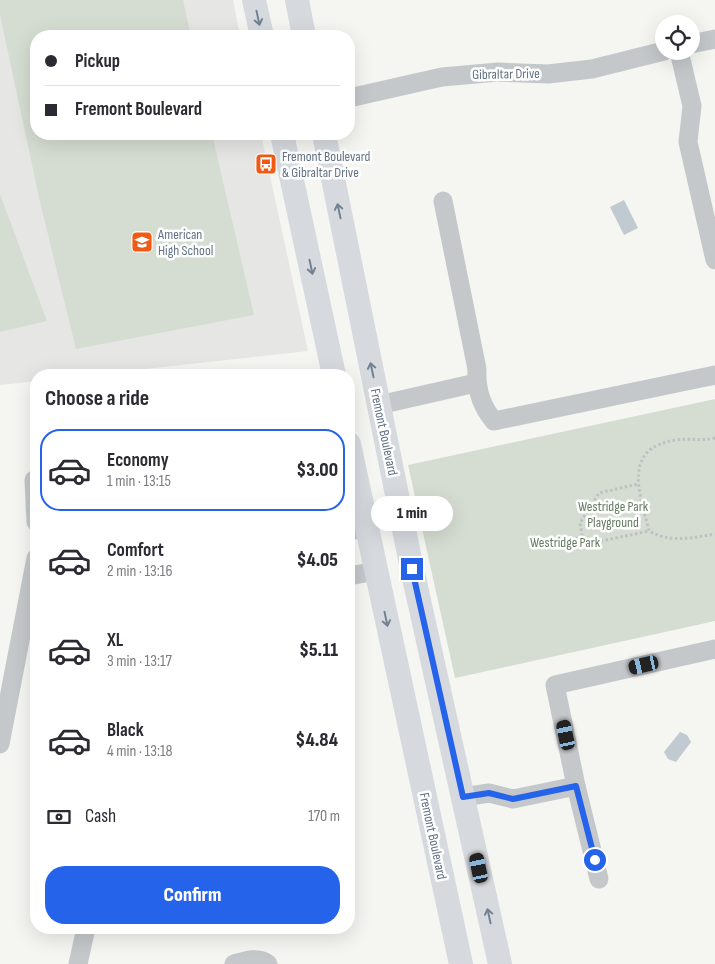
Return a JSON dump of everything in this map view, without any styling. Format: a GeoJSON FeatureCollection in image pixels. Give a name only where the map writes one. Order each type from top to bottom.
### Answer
{"type":"FeatureCollection","features":[{"type":"Feature","properties":{"kind":"main road"},"geometry":{"type":"LineString","coordinates":[[254,0],[261,30]]}},
{"type":"Feature","properties":{"kind":"main road"},"geometry":{"type":"LineString","coordinates":[[297,0],[303,30]]}},
{"type":"Feature","properties":{"kind":"main road"},"geometry":{"type":"LineString","coordinates":[[283,140],[333,369]]}},
{"type":"Feature","properties":{"kind":"main road","name":"Fremont Boulevard"},"geometry":{"type":"LineString","coordinates":[[325,140],[379,405],[500,964]]}},
{"type":"Feature","properties":{"kind":"main road","name":"Fremont Boulevard"},"geometry":{"type":"LineString","coordinates":[[355,501],[358,530],[376,571],[461,964]]}},
{"type":"Feature","properties":{"kind":"street"},"geometry":{"type":"LineString","coordinates":[[700,42],[715,38]]}},
{"type":"Feature","properties":{"kind":"street","name":"Gibraltar Drive"},"geometry":{"type":"LineString","coordinates":[[355,97],[442,77],[498,72],[548,74],[592,69],[655,53]]}},
{"type":"Feature","properties":{"kind":"street"},"geometry":{"type":"LineString","coordinates":[[681,60],[692,106],[688,142],[715,260]]}},
{"type":"Feature","properties":{"kind":"street"},"geometry":{"type":"LineString","coordinates":[[442,201],[478,368],[476,383],[485,411],[494,421],[500,422],[715,375]]}},
{"type":"Feature","properties":{"kind":"street"},"geometry":{"type":"LineString","coordinates":[[379,405],[476,383]]}},
{"type":"Feature","properties":{"kind":"street"},"geometry":{"type":"LineString","coordinates":[[355,575],[376,571]]}},
{"type":"Feature","properties":{"kind":"street"},"geometry":{"type":"LineString","coordinates":[[0,744],[30,589]]}},
{"type":"Feature","properties":{"kind":"street"},"geometry":{"type":"LineString","coordinates":[[600,878],[576,786],[555,685],[715,649]]}},
{"type":"Feature","properties":{"kind":"street"},"geometry":{"type":"LineString","coordinates":[[463,797],[489,793],[513,799],[576,786]]}},
{"type":"Feature","properties":{"kind":"street"},"geometry":{"type":"LineString","coordinates":[[78,964],[85,934]]}},
{"type":"Feature","properties":{"kind":"street"},"geometry":{"type":"LineString","coordinates":[[234,964],[252,960],[263,960],[268,964]]}},
{"type":"Feature","properties":{"kind":"path"},"geometry":{"type":"LineString","coordinates":[[649,531],[638,484],[639,465],[644,457],[661,445],[674,440],[715,438]]}},
{"type":"Feature","properties":{"kind":"path"},"geometry":{"type":"LineString","coordinates":[[582,536],[580,523],[599,494],[638,484]]}},
{"type":"Feature","properties":{"kind":"path"},"geometry":{"type":"LineString","coordinates":[[571,541],[582,536],[596,542],[649,531],[662,537],[677,539],[715,534]]}},
{"type":"Feature","properties":{"kind":"shaded area","name":"American High School"},"geometry":{"type":"Polygon","coordinates":[[[0,0],[233,0],[239,30],[30,30],[30,140],[262,140],[308,351],[145,369],[30,369],[30,382],[0,385],[0,0]]]}},
{"type":"Feature","properties":{"kind":"shaded area"},"geometry":{"type":"Polygon","coordinates":[[[624,200],[638,228],[624,235],[610,207],[624,200]]]}},
{"type":"Feature","properties":{"kind":"shaded area"},"geometry":{"type":"Polygon","coordinates":[[[680,732],[687,735],[691,742],[676,762],[668,759],[664,752],[680,732]]]}},
{"type":"Feature","properties":{"kind":"green space"},"geometry":{"type":"Polygon","coordinates":[[[0,0],[183,0],[190,30],[30,30],[30,140],[213,140],[254,315],[76,349],[40,202],[0,15],[0,0]]]}},
{"type":"Feature","properties":{"kind":"green space"},"geometry":{"type":"Polygon","coordinates":[[[0,194],[47,321],[0,332],[0,194]]]}},
{"type":"Feature","properties":{"kind":"green space","name":"Westridge Park"},"geometry":{"type":"Polygon","coordinates":[[[715,399],[715,621],[455,678],[408,465],[715,399]]]}},
{"type":"Feature","properties":{"kind":"place","name":"Fremont Boulevard & Gibraltar Drive"},"geometry":{"type":"Point","coordinates":[266,164]}},
{"type":"Feature","properties":{"kind":"place","name":"American High School"},"geometry":{"type":"Point","coordinates":[142,242]}},
{"type":"Feature","properties":{"kind":"route"},"geometry":{"type":"LineString","coordinates":[[412,569],[463,797],[489,793],[513,799],[576,786],[595,860]]}},
{"type":"Feature","properties":{"kind":"park label","name":"Westridge Park Playground"},"geometry":{"type":"Point","coordinates":[613,514]}}]}
